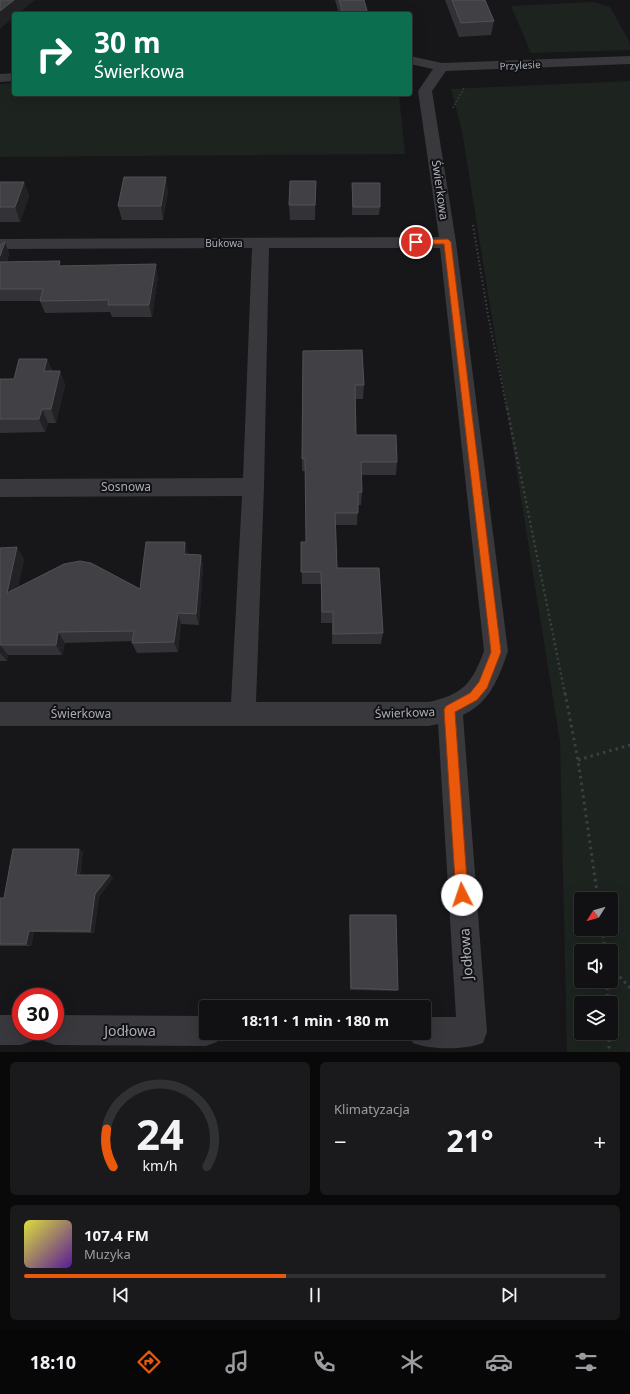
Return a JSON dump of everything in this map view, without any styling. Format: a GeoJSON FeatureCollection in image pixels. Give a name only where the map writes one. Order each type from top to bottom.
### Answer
{"type":"FeatureCollection","features":[{"type":"Feature","properties":{"kind":"street","name":"Przylesie"},"geometry":{"type":"LineString","coordinates":[[412,60],[442,67],[477,67],[630,60]]}},
{"type":"Feature","properties":{"kind":"street","name":"Świerkowa"},"geometry":{"type":"LineString","coordinates":[[0,714],[430,714],[450,710],[473,697],[483,685],[496,652],[448,242],[425,91],[442,67]]}},
{"type":"Feature","properties":{"kind":"street"},"geometry":{"type":"LineString","coordinates":[[0,78],[12,77]]}},
{"type":"Feature","properties":{"kind":"street","name":"Bukowa"},"geometry":{"type":"LineString","coordinates":[[0,244],[448,242]]}},
{"type":"Feature","properties":{"kind":"street"},"geometry":{"type":"LineString","coordinates":[[243,714],[253,487],[261,243]]}},
{"type":"Feature","properties":{"kind":"street","name":"Sosnowa"},"geometry":{"type":"LineString","coordinates":[[0,488],[253,487]]}},
{"type":"Feature","properties":{"kind":"street","name":"Jodłowa"},"geometry":{"type":"LineString","coordinates":[[431,1032],[472,1032],[450,710]]}},
{"type":"Feature","properties":{"kind":"street"},"geometry":{"type":"LineString","coordinates":[[0,1030],[12,1030]]}},
{"type":"Feature","properties":{"kind":"street","name":"Jodłowa"},"geometry":{"type":"LineString","coordinates":[[64,1030],[199,1031]]}},
{"type":"Feature","properties":{"kind":"path"},"geometry":{"type":"LineString","coordinates":[[454,115],[452,107],[477,67]]}},
{"type":"Feature","properties":{"kind":"path"},"geometry":{"type":"LineString","coordinates":[[472,222],[488,315],[578,760],[597,892]]}},
{"type":"Feature","properties":{"kind":"path"},"geometry":{"type":"LineString","coordinates":[[578,760],[630,745]]}},
{"type":"Feature","properties":{"kind":"path"},"geometry":{"type":"LineString","coordinates":[[618,975],[630,988]]}},
{"type":"Feature","properties":{"kind":"path"},"geometry":{"type":"LineString","coordinates":[[609,1040],[609,1052]]}},
{"type":"Feature","properties":{"kind":"shaded area"},"geometry":{"type":"Polygon","coordinates":[[[593,2],[610,7],[630,43],[630,50],[531,53],[511,6],[593,2]]]}},
{"type":"Feature","properties":{"kind":"shaded area"},"geometry":{"type":"Polygon","coordinates":[[[630,81],[630,1052],[567,1052],[560,742],[462,131],[451,89],[630,81]]]}},
{"type":"Feature","properties":{"kind":"shaded area"},"geometry":{"type":"Polygon","coordinates":[[[12,83],[12,96],[399,96],[405,154],[0,157],[0,84],[12,83]]]}},
{"type":"Feature","properties":{"kind":"building"},"geometry":{"type":"Polygon","coordinates":[[[0,0],[14,0],[0,11],[0,0]]]}},
{"type":"Feature","properties":{"kind":"building"},"geometry":{"type":"Polygon","coordinates":[[[339,0],[364,0],[367,12],[342,12],[339,0]]]}},
{"type":"Feature","properties":{"kind":"building"},"geometry":{"type":"Polygon","coordinates":[[[452,0],[485,0],[494,21],[461,23],[452,0]]]}},
{"type":"Feature","properties":{"kind":"building"},"geometry":{"type":"Polygon","coordinates":[[[124,177],[166,177],[161,206],[118,206],[124,177]]]}},
{"type":"Feature","properties":{"kind":"building"},"geometry":{"type":"Polygon","coordinates":[[[290,181],[316,181],[315,205],[289,205],[290,181]]]}},
{"type":"Feature","properties":{"kind":"building"},"geometry":{"type":"Polygon","coordinates":[[[0,182],[24,182],[15,207],[0,207],[0,182]]]}},
{"type":"Feature","properties":{"kind":"building"},"geometry":{"type":"Polygon","coordinates":[[[352,183],[380,183],[380,207],[353,207],[352,183]]]}},
{"type":"Feature","properties":{"kind":"building"},"geometry":{"type":"Polygon","coordinates":[[[5,242],[0,256],[0,245],[5,242]]]}},
{"type":"Feature","properties":{"kind":"building"},"geometry":{"type":"Polygon","coordinates":[[[60,261],[59,266],[156,264],[149,305],[108,305],[109,300],[40,301],[43,289],[0,289],[0,262],[60,261]]]}},
{"type":"Feature","properties":{"kind":"building"},"geometry":{"type":"Polygon","coordinates":[[[362,350],[364,385],[355,385],[356,435],[396,435],[397,462],[361,462],[362,492],[358,492],[358,513],[335,513],[337,568],[379,568],[383,633],[333,634],[333,612],[322,612],[321,572],[301,572],[301,542],[306,542],[305,459],[302,459],[303,351],[362,350]]]}},
{"type":"Feature","properties":{"kind":"building"},"geometry":{"type":"Polygon","coordinates":[[[19,359],[47,359],[44,371],[60,371],[51,409],[42,409],[39,419],[0,419],[0,379],[14,379],[19,359]]]}},
{"type":"Feature","properties":{"kind":"building"},"geometry":{"type":"Polygon","coordinates":[[[146,542],[185,542],[184,554],[201,555],[196,614],[178,613],[174,642],[132,643],[134,631],[58,632],[56,645],[0,645],[0,548],[17,547],[7,593],[64,564],[80,561],[91,563],[140,589],[146,542]]]}},
{"type":"Feature","properties":{"kind":"building"},"geometry":{"type":"Polygon","coordinates":[[[13,849],[79,849],[76,875],[110,875],[95,894],[90,931],[29,931],[26,944],[0,944],[0,898],[4,898],[13,849]]]}},
{"type":"Feature","properties":{"kind":"building"},"geometry":{"type":"Polygon","coordinates":[[[350,915],[396,915],[398,990],[351,988],[350,915]]]}},
{"type":"Feature","properties":{"kind":"route"},"geometry":{"type":"LineString","coordinates":[[416,242],[448,242],[496,652],[483,685],[473,697],[450,710],[462,895]]}}]}
